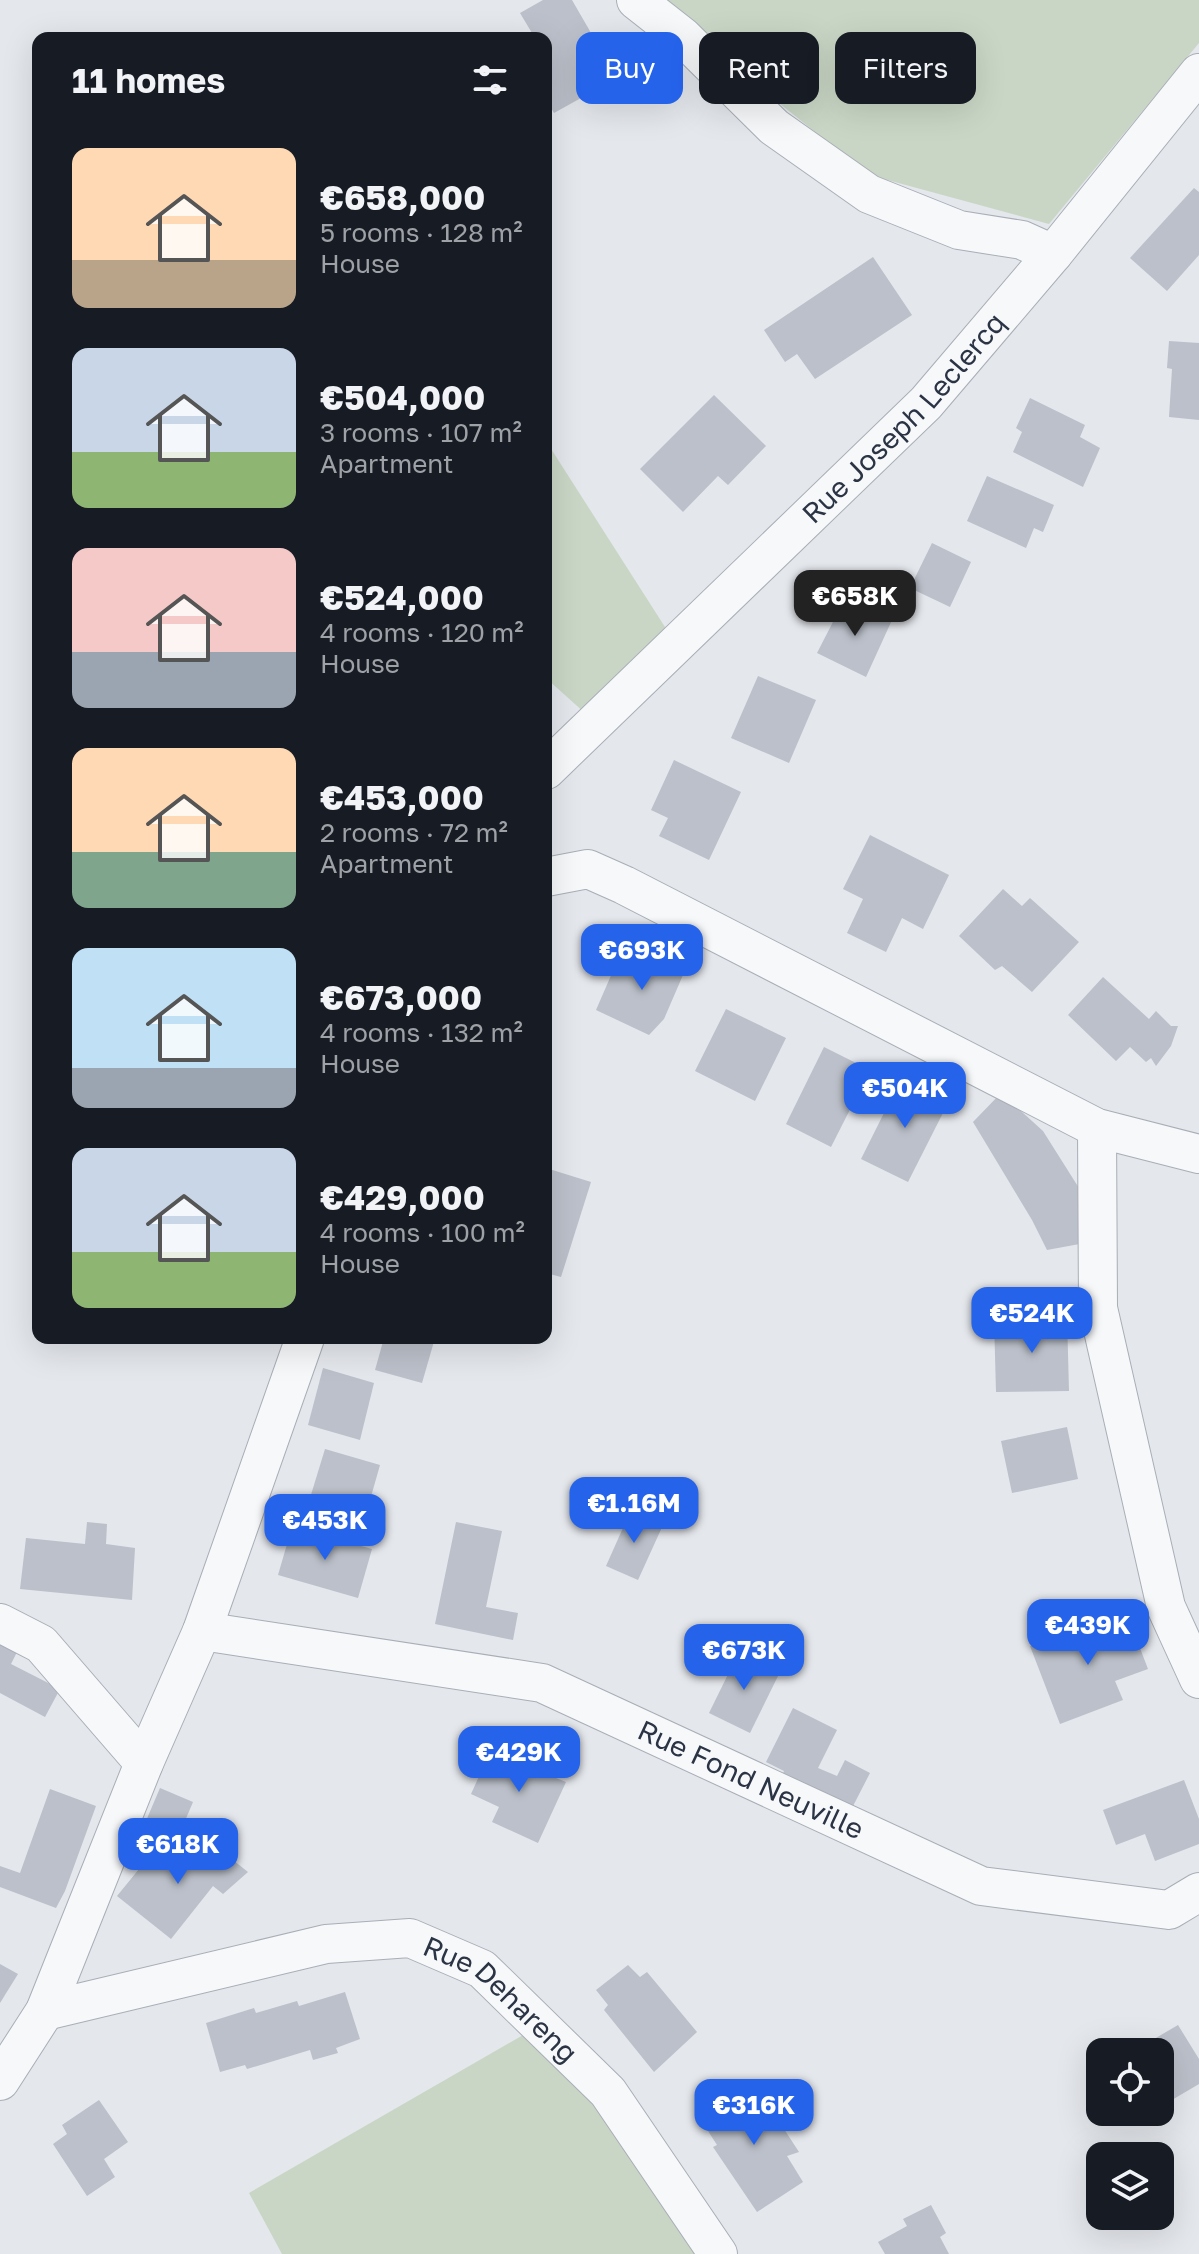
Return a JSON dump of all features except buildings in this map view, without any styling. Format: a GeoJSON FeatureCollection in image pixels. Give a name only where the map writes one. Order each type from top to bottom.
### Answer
{"type":"FeatureCollection","features":[{"type":"Feature","properties":{"kind":"street"},"geometry":{"type":"LineString","coordinates":[[636,0],[683,37],[774,127],[869,194],[959,230],[1022,240],[1053,254]]}},
{"type":"Feature","properties":{"kind":"street","name":"Rue Joseph Leclercq"},"geometry":{"type":"LineString","coordinates":[[552,764],[926,403],[1053,254],[1199,73]]}},
{"type":"Feature","properties":{"kind":"street"},"geometry":{"type":"LineString","coordinates":[[552,876],[588,869],[1097,1128],[1199,1154]]}},
{"type":"Feature","properties":{"kind":"street"},"geometry":{"type":"LineString","coordinates":[[1097,1128],[1098,1308],[1166,1607],[1199,1679]]}},
{"type":"Feature","properties":{"kind":"street"},"geometry":{"type":"LineString","coordinates":[[0,2081],[45,2011],[144,1763],[202,1631],[303,1344]]}},
{"type":"Feature","properties":{"kind":"street"},"geometry":{"type":"LineString","coordinates":[[0,1623],[41,1644],[144,1763]]}},
{"type":"Feature","properties":{"kind":"street","name":"Rue Fond Neuville"},"geometry":{"type":"LineString","coordinates":[[202,1631],[542,1683],[981,1886],[1169,1910],[1199,1892]]}},
{"type":"Feature","properties":{"kind":"street","name":"Rue Dehareng"},"geometry":{"type":"LineString","coordinates":[[45,2011],[326,1944],[410,1938],[482,1969],[608,2092],[718,2254]]}},
{"type":"Feature","properties":{"kind":"green space"},"geometry":{"type":"Polygon","coordinates":[[[650,0],[1199,0],[1199,43],[1049,224],[869,175],[780,104],[819,104],[819,32],[699,32],[699,39],[650,0]]]}},
{"type":"Feature","properties":{"kind":"green space"},"geometry":{"type":"Polygon","coordinates":[[[552,450],[672,638],[586,714],[552,683],[552,450]]]}},
{"type":"Feature","properties":{"kind":"green space"},"geometry":{"type":"Polygon","coordinates":[[[537,2027],[704,2254],[282,2254],[249,2193],[537,2027]]]}}]}
